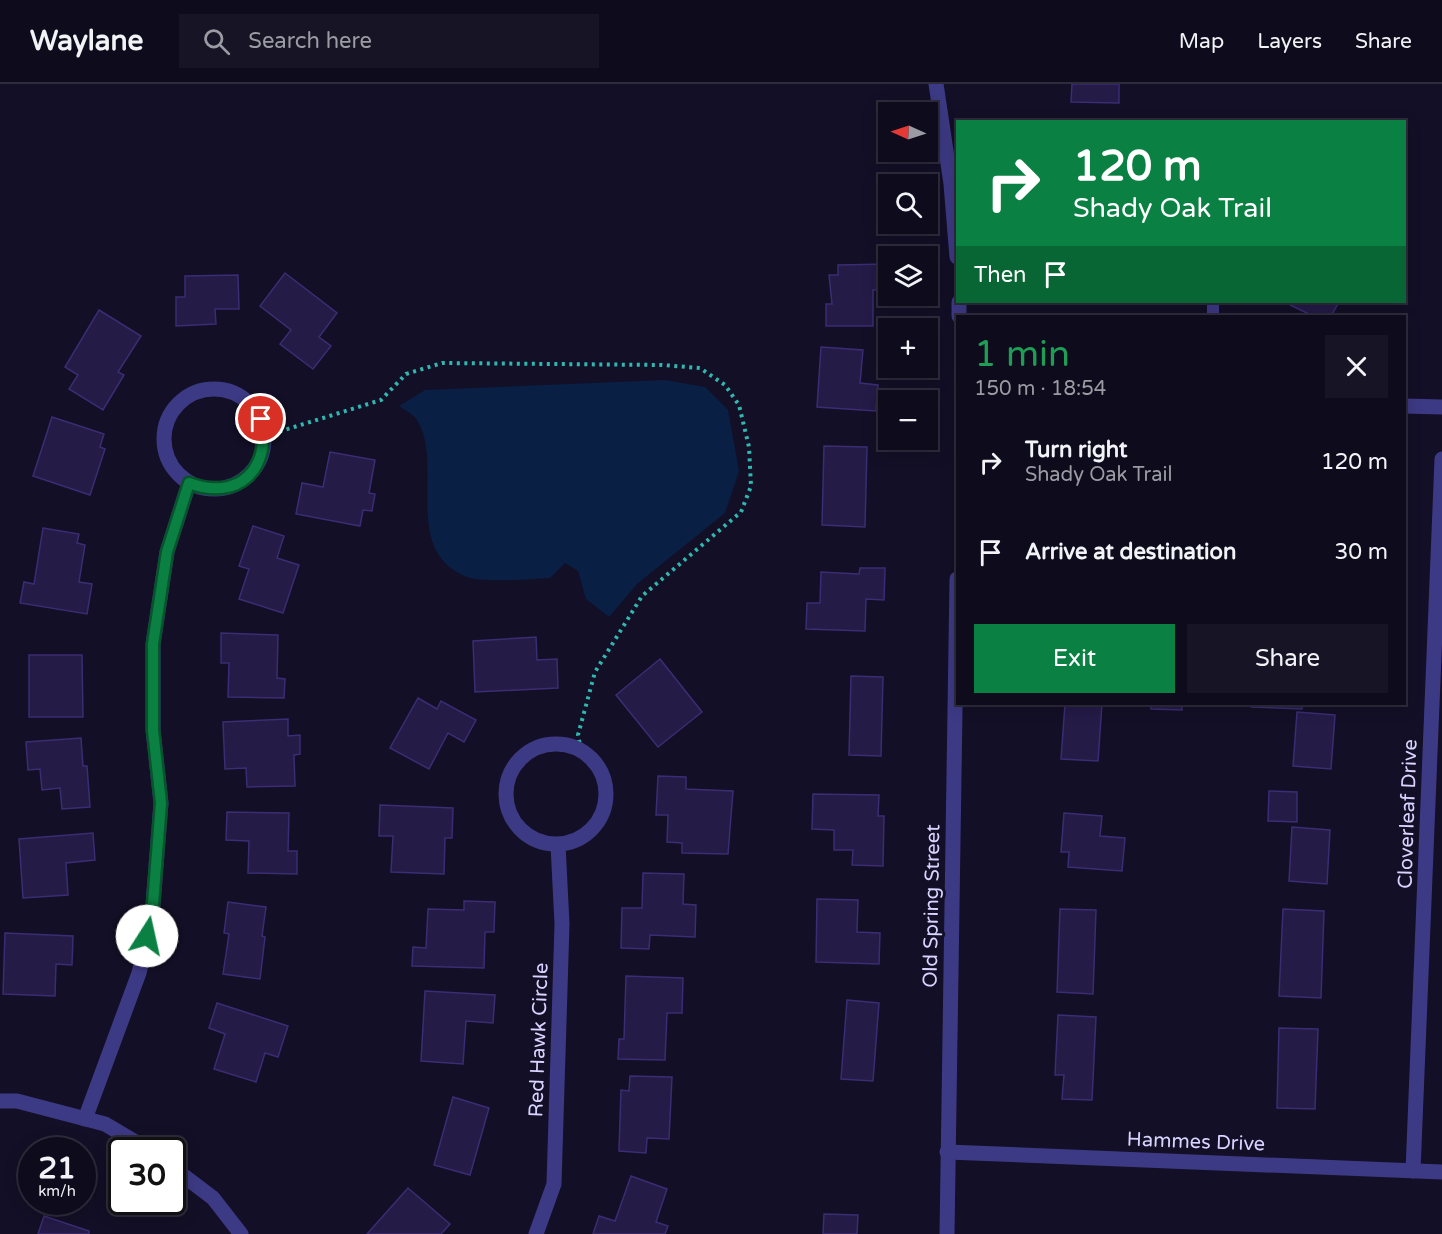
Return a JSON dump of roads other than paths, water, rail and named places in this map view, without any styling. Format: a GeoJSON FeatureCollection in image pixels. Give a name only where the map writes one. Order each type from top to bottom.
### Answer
{"type":"FeatureCollection","features":[{"type":"Feature","properties":{"kind":"street"},"geometry":{"type":"LineString","coordinates":[[936,84],[956,236]]}},
{"type":"Feature","properties":{"kind":"street"},"geometry":{"type":"LineString","coordinates":[[221,388],[238,393],[251,404],[261,419],[265,436],[264,451],[257,465],[247,477],[234,486],[212,489],[189,483],[176,472],[167,457],[163,440],[166,423],[174,407],[187,395],[204,389],[221,388]]}},
{"type":"Feature","properties":{"kind":"street"},"geometry":{"type":"LineString","coordinates":[[1406,406],[1442,407]]}},
{"type":"Feature","properties":{"kind":"street","name":"Cloverleaf Drive"},"geometry":{"type":"LineString","coordinates":[[1413,1171],[1442,459]]}},
{"type":"Feature","properties":{"kind":"street"},"geometry":{"type":"LineString","coordinates":[[85,1119],[139,973],[152,917],[161,803],[153,730],[153,644],[167,552],[189,483]]}},
{"type":"Feature","properties":{"kind":"street","name":"Old Spring Street"},"geometry":{"type":"LineString","coordinates":[[947,1234],[956,636]]}},
{"type":"Feature","properties":{"kind":"street"},"geometry":{"type":"LineString","coordinates":[[548,744],[565,744],[581,750],[594,760],[603,774],[606,790],[605,807],[599,822],[588,834],[574,842],[558,845],[541,843],[526,835],[514,823],[506,799],[509,774],[518,760],[532,750],[548,744]]}},
{"type":"Feature","properties":{"kind":"street","name":"Red Hawk Circle"},"geometry":{"type":"LineString","coordinates":[[536,1234],[554,1184],[562,924],[558,845]]}},
{"type":"Feature","properties":{"kind":"street"},"geometry":{"type":"LineString","coordinates":[[0,1101],[17,1101],[105,1124],[127,1137]]}},
{"type":"Feature","properties":{"kind":"street","name":"Hammes Drive"},"geometry":{"type":"LineString","coordinates":[[947,1152],[1442,1172]]}},
{"type":"Feature","properties":{"kind":"street"},"geometry":{"type":"LineString","coordinates":[[186,1178],[213,1198],[241,1234]]}},
{"type":"Feature","properties":{"kind":"water"},"geometry":{"type":"Polygon","coordinates":[[[665,380],[705,387],[728,410],[739,471],[725,513],[637,584],[609,617],[586,599],[578,571],[565,563],[550,578],[507,580],[474,579],[447,565],[435,548],[429,528],[427,460],[424,439],[416,418],[399,406],[425,390],[665,380]]]}}]}
